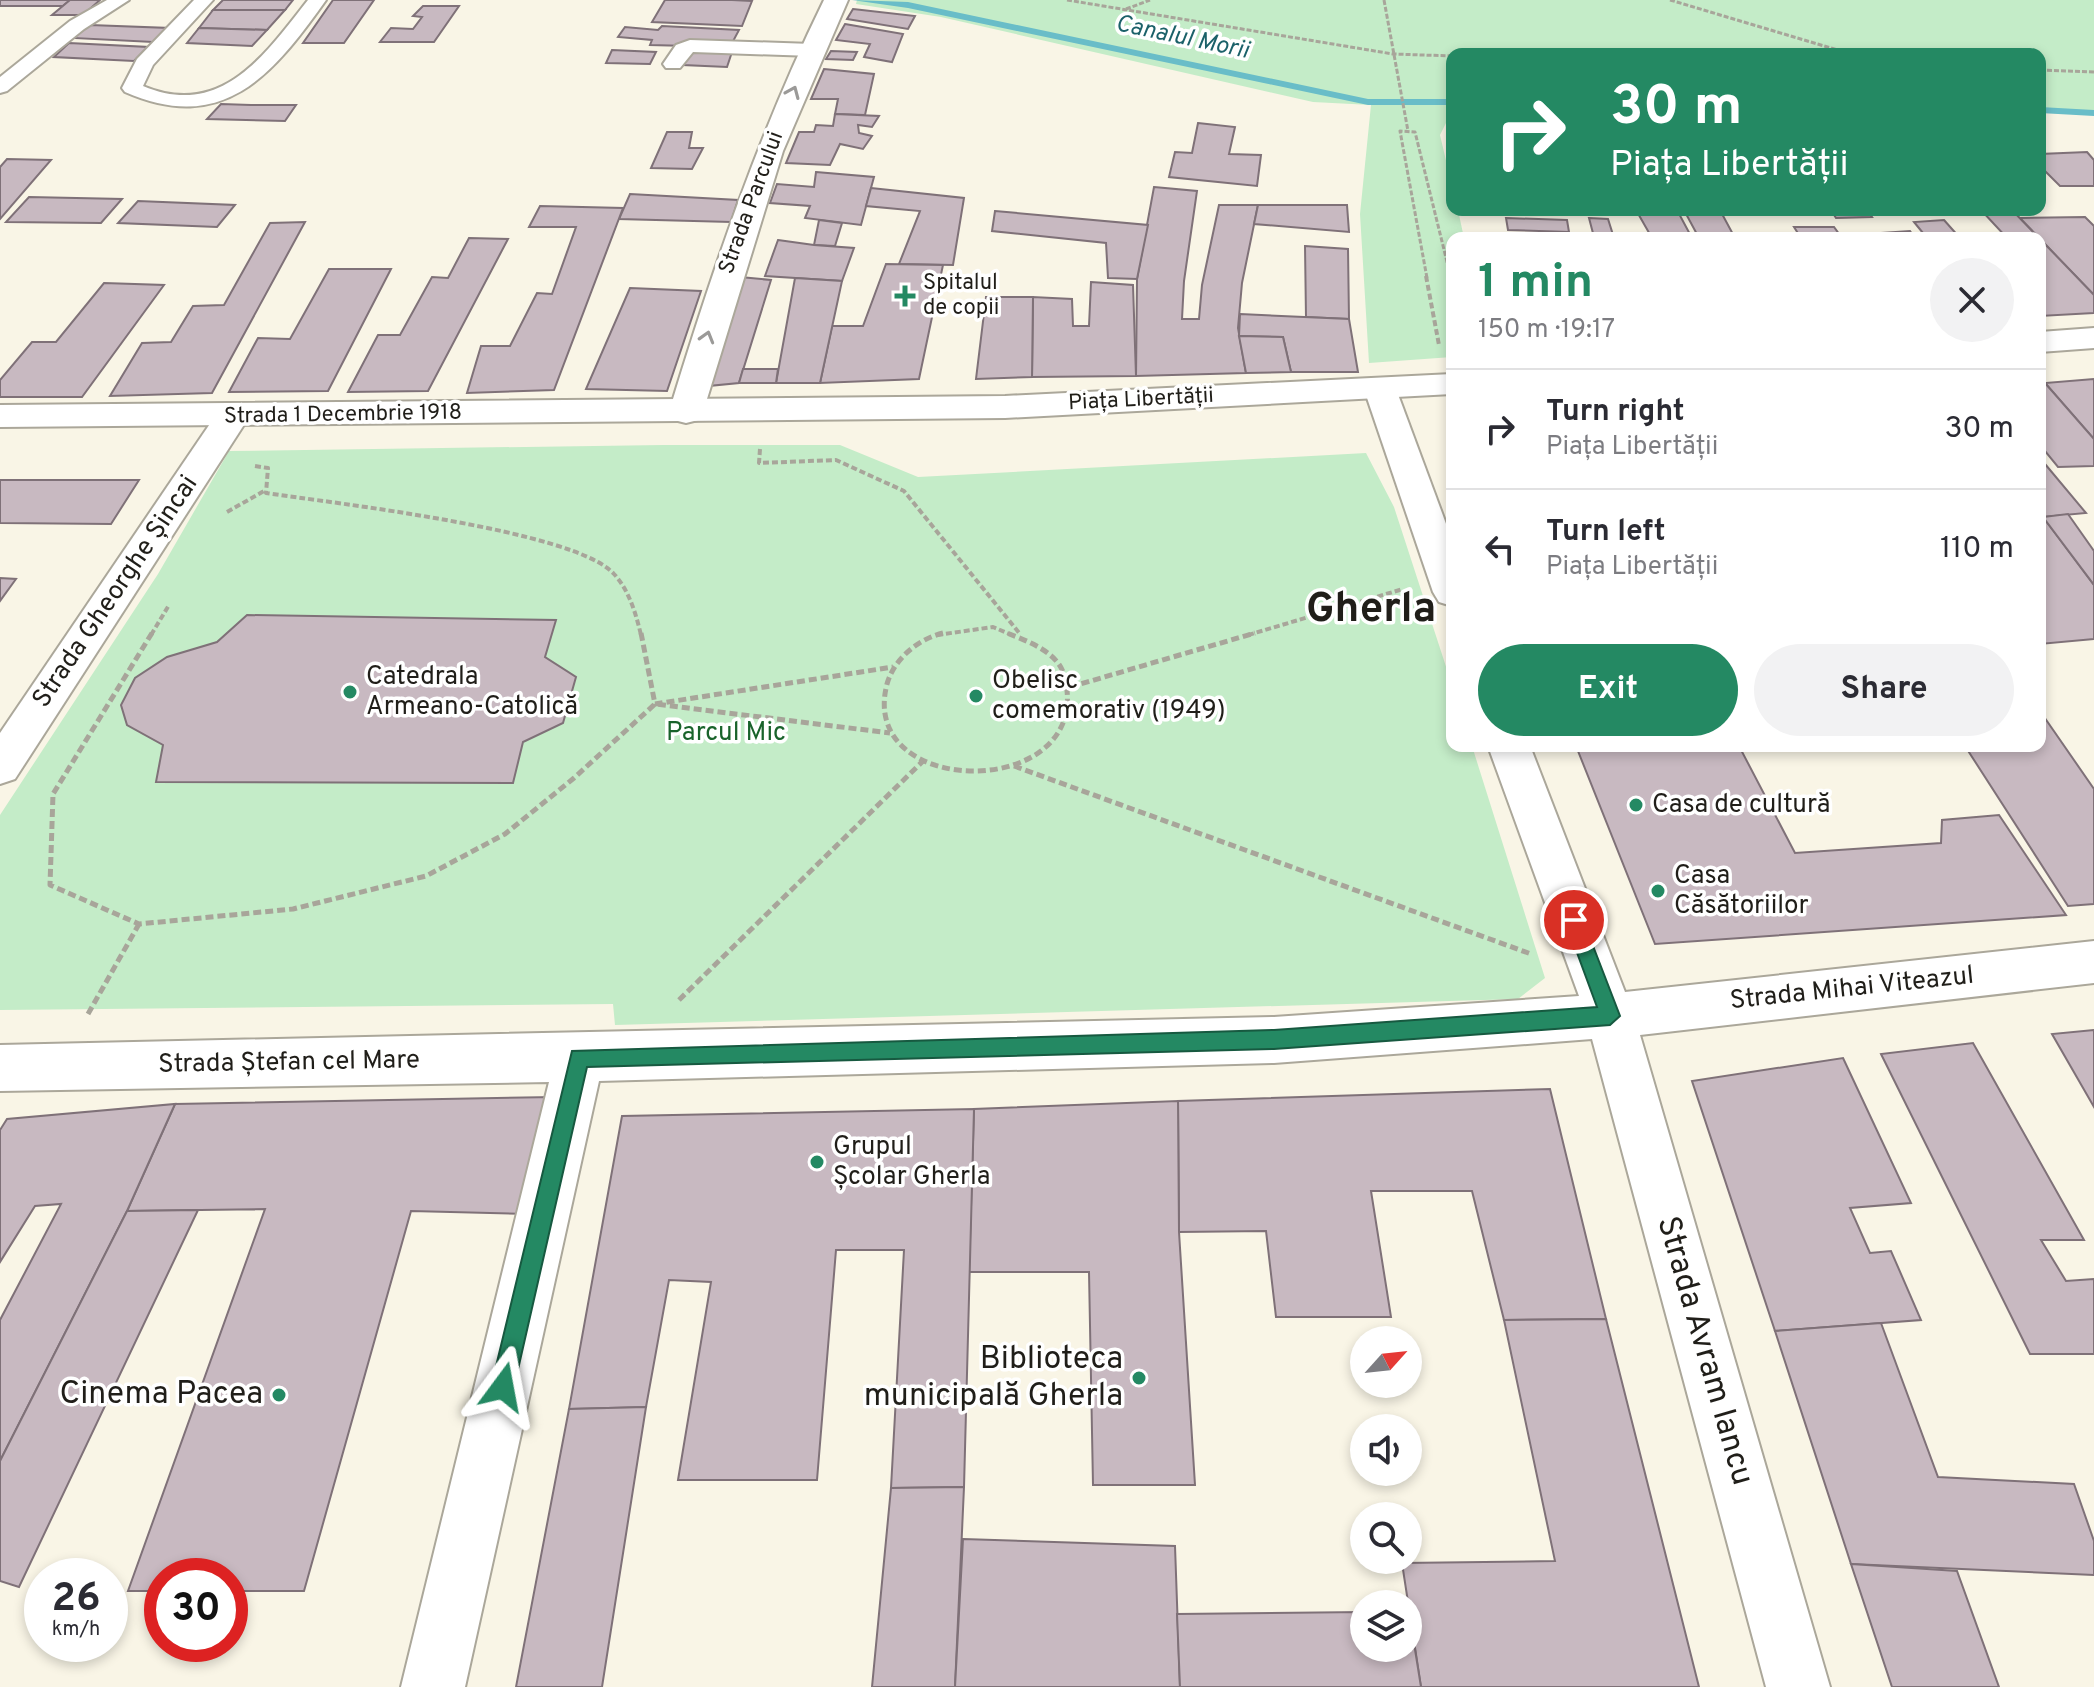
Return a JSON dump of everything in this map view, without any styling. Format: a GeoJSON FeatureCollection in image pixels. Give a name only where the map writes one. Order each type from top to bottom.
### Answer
{"type":"FeatureCollection","features":[{"type":"Feature","properties":{"kind":"street","name":"Strada Parcului"},"geometry":{"type":"LineString","coordinates":[[686,412],[735,242],[812,50],[835,2]]}},
{"type":"Feature","properties":{"kind":"street"},"geometry":{"type":"LineString","coordinates":[[2046,342],[2094,338]]}},
{"type":"Feature","properties":{"kind":"street","name":"Piața Libertății"},"geometry":{"type":"LineString","coordinates":[[686,412],[1005,407],[1446,384]]}},
{"type":"Feature","properties":{"kind":"street"},"geometry":{"type":"LineString","coordinates":[[1380,389],[1446,576]]}},
{"type":"Feature","properties":{"kind":"street","name":"Strada 1 Decembrie 1918"},"geometry":{"type":"LineString","coordinates":[[0,416],[686,412]]}},
{"type":"Feature","properties":{"kind":"street","name":"Strada Gheorghe Șincai"},"geometry":{"type":"LineString","coordinates":[[0,767],[232,417]]}},
{"type":"Feature","properties":{"kind":"street"},"geometry":{"type":"LineString","coordinates":[[433,1687],[600,1057],[1274,1040],[1603,997],[1511,752]]}},
{"type":"Feature","properties":{"kind":"street","name":"Strada Mihai Viteazul"},"geometry":{"type":"LineString","coordinates":[[1603,997],[2094,962]]}},
{"type":"Feature","properties":{"kind":"street","name":"Strada Avram Iancu"},"geometry":{"type":"LineString","coordinates":[[1603,997],[1798,1687]]}},
{"type":"Feature","properties":{"kind":"street","name":"Strada Ștefan cel Mare"},"geometry":{"type":"LineString","coordinates":[[0,1068],[600,1057]]}},
{"type":"Feature","properties":{"kind":"lane"},"geometry":{"type":"LineString","coordinates":[[0,87],[77,25],[120,0]]}},
{"type":"Feature","properties":{"kind":"lane"},"geometry":{"type":"LineString","coordinates":[[204,0],[144,63],[132,88],[150,100],[203,102],[243,85],[292,33],[317,0]]}},
{"type":"Feature","properties":{"kind":"lane"},"geometry":{"type":"LineString","coordinates":[[673,64],[683,49],[690,46],[812,50]]}},
{"type":"Feature","properties":{"kind":"path"},"geometry":{"type":"LineString","coordinates":[[1067,0],[1393,54],[1446,56]]}},
{"type":"Feature","properties":{"kind":"path"},"geometry":{"type":"LineString","coordinates":[[1125,10],[1150,0]]}},
{"type":"Feature","properties":{"kind":"path"},"geometry":{"type":"LineString","coordinates":[[1384,0],[1408,131]]}},
{"type":"Feature","properties":{"kind":"path"},"geometry":{"type":"LineString","coordinates":[[1670,0],[1831,48]]}},
{"type":"Feature","properties":{"kind":"path"},"geometry":{"type":"LineString","coordinates":[[2046,70],[2094,72]]}},
{"type":"Feature","properties":{"kind":"path"},"geometry":{"type":"LineString","coordinates":[[1446,257],[1415,132],[1400,131],[1446,369]]}},
{"type":"Feature","properties":{"kind":"path"},"geometry":{"type":"LineString","coordinates":[[763,412],[759,463],[836,460],[904,491],[1020,634],[1053,656],[1064,670],[1070,687],[1070,710],[1060,733],[1040,752],[1014,766],[983,773],[952,771],[923,761],[890,733],[882,711],[884,688],[893,667],[911,649],[935,635],[978,628],[1020,634]]}},
{"type":"Feature","properties":{"kind":"path"},"geometry":{"type":"LineString","coordinates":[[205,457],[268,468],[264,491]]}},
{"type":"Feature","properties":{"kind":"path"},"geometry":{"type":"LineString","coordinates":[[225,513],[264,491],[426,516],[592,558],[611,569],[617,577],[637,619],[655,704]]}},
{"type":"Feature","properties":{"kind":"path"},"geometry":{"type":"LineString","coordinates":[[1070,687],[1446,585]]}},
{"type":"Feature","properties":{"kind":"path"},"geometry":{"type":"LineString","coordinates":[[176,593],[53,794],[50,885],[139,924],[293,909],[426,876],[505,834],[574,778],[655,704],[893,667]]}},
{"type":"Feature","properties":{"kind":"path"},"geometry":{"type":"LineString","coordinates":[[655,704],[890,733]]}},
{"type":"Feature","properties":{"kind":"path"},"geometry":{"type":"LineString","coordinates":[[600,1057],[923,761]]}},
{"type":"Feature","properties":{"kind":"path"},"geometry":{"type":"LineString","coordinates":[[1014,766],[1603,997]]}},
{"type":"Feature","properties":{"kind":"path"},"geometry":{"type":"LineString","coordinates":[[59,1067],[139,924]]}},
{"type":"Feature","properties":{"kind":"green space"},"geometry":{"type":"Polygon","coordinates":[[[857,0],[2094,0],[2094,112],[2046,109],[2046,48],[1446,48],[1446,123],[1440,135],[1446,160],[1446,216],[1459,216],[1463,232],[1446,232],[1446,357],[1369,363],[1360,214],[1371,105],[1313,102],[941,17],[856,4],[857,0]]]}},
{"type":"Feature","properties":{"kind":"green space","name":"Parcul Mic"},"geometry":{"type":"Polygon","coordinates":[[[840,445],[918,477],[1366,453],[1394,507],[1446,667],[1446,752],[1474,752],[1545,978],[1518,999],[615,1025],[613,1004],[0,1010],[0,815],[158,574],[229,451],[840,445]]]}},
{"type":"Feature","properties":{"kind":"building"},"geometry":{"type":"Polygon","coordinates":[[[0,0],[70,0],[63,6],[0,6],[0,0]]]}},
{"type":"Feature","properties":{"kind":"building"},"geometry":{"type":"Polygon","coordinates":[[[70,0],[100,0],[83,15],[52,15],[70,0]]]}},
{"type":"Feature","properties":{"kind":"building"},"geometry":{"type":"Polygon","coordinates":[[[223,0],[293,0],[285,10],[213,10],[223,0]]]}},
{"type":"Feature","properties":{"kind":"building"},"geometry":{"type":"Polygon","coordinates":[[[333,0],[374,0],[344,43],[303,43],[333,0]]]}},
{"type":"Feature","properties":{"kind":"building"},"geometry":{"type":"Polygon","coordinates":[[[665,0],[752,1],[742,26],[652,22],[665,0]]]}},
{"type":"Feature","properties":{"kind":"building"},"geometry":{"type":"Polygon","coordinates":[[[423,6],[459,6],[434,42],[380,42],[391,28],[413,29],[422,17],[413,16],[423,6]]]}},
{"type":"Feature","properties":{"kind":"building"},"geometry":{"type":"Polygon","coordinates":[[[853,9],[915,16],[908,29],[847,19],[853,9]]]}},
{"type":"Feature","properties":{"kind":"building"},"geometry":{"type":"Polygon","coordinates":[[[213,10],[285,10],[267,30],[199,28],[213,10]]]}},
{"type":"Feature","properties":{"kind":"building"},"geometry":{"type":"Polygon","coordinates":[[[845,24],[903,34],[892,62],[864,57],[870,44],[836,40],[845,24]]]}},
{"type":"Feature","properties":{"kind":"building"},"geometry":{"type":"Polygon","coordinates":[[[90,25],[169,28],[153,42],[73,38],[90,25]]]}},
{"type":"Feature","properties":{"kind":"building"},"geometry":{"type":"Polygon","coordinates":[[[662,26],[739,30],[730,47],[650,45],[652,40],[618,37],[625,27],[658,30],[662,26]]]}},
{"type":"Feature","properties":{"kind":"building"},"geometry":{"type":"Polygon","coordinates":[[[199,28],[267,30],[252,46],[187,43],[199,28]]]}},
{"type":"Feature","properties":{"kind":"building"},"geometry":{"type":"Polygon","coordinates":[[[69,43],[148,47],[134,61],[54,57],[69,43]]]}},
{"type":"Feature","properties":{"kind":"building"},"geometry":{"type":"Polygon","coordinates":[[[612,50],[656,52],[650,64],[606,63],[612,50]]]}},
{"type":"Feature","properties":{"kind":"building"},"geometry":{"type":"Polygon","coordinates":[[[688,51],[732,52],[727,67],[683,65],[688,51]]]}},
{"type":"Feature","properties":{"kind":"building"},"geometry":{"type":"Polygon","coordinates":[[[831,51],[857,52],[853,60],[826,59],[831,51]]]}},
{"type":"Feature","properties":{"kind":"building"},"geometry":{"type":"Polygon","coordinates":[[[824,69],[874,74],[865,115],[835,114],[838,99],[811,99],[824,69]]]}},
{"type":"Feature","properties":{"kind":"building"},"geometry":{"type":"Polygon","coordinates":[[[221,104],[296,105],[285,121],[207,119],[221,104]]]}},
{"type":"Feature","properties":{"kind":"building"},"geometry":{"type":"Polygon","coordinates":[[[835,114],[879,116],[872,127],[858,125],[859,133],[872,136],[863,149],[840,144],[830,165],[786,163],[799,132],[814,132],[816,125],[833,126],[835,114]]]}},
{"type":"Feature","properties":{"kind":"building"},"geometry":{"type":"Polygon","coordinates":[[[1198,123],[1235,127],[1229,154],[1261,155],[1257,186],[1169,177],[1175,152],[1192,153],[1198,123]]]}},
{"type":"Feature","properties":{"kind":"building"},"geometry":{"type":"Polygon","coordinates":[[[667,132],[692,132],[689,148],[703,148],[692,169],[651,168],[667,132]]]}},
{"type":"Feature","properties":{"kind":"building"},"geometry":{"type":"Polygon","coordinates":[[[2087,152],[2094,160],[2094,186],[2060,186],[2046,172],[2046,154],[2087,152]]]}},
{"type":"Feature","properties":{"kind":"building"},"geometry":{"type":"Polygon","coordinates":[[[7,159],[51,160],[0,219],[0,167],[7,159]]]}},
{"type":"Feature","properties":{"kind":"building"},"geometry":{"type":"Polygon","coordinates":[[[816,172],[874,177],[861,225],[805,218],[810,206],[770,203],[777,184],[814,187],[816,172]]]}},
{"type":"Feature","properties":{"kind":"building"},"geometry":{"type":"Polygon","coordinates":[[[1154,187],[1197,191],[1184,281],[1182,319],[1199,319],[1202,285],[1219,205],[1258,205],[1242,283],[1238,328],[1246,373],[1136,376],[1137,279],[1154,187]]]}},
{"type":"Feature","properties":{"kind":"building"},"geometry":{"type":"Polygon","coordinates":[[[871,188],[964,198],[953,265],[899,264],[920,211],[866,206],[871,188]]]}},
{"type":"Feature","properties":{"kind":"building"},"geometry":{"type":"Polygon","coordinates":[[[630,194],[738,200],[731,222],[619,219],[630,194]]]}},
{"type":"Feature","properties":{"kind":"building"},"geometry":{"type":"Polygon","coordinates":[[[29,197],[122,199],[101,223],[6,222],[29,197]]]}},
{"type":"Feature","properties":{"kind":"building"},"geometry":{"type":"Polygon","coordinates":[[[138,201],[235,205],[217,227],[118,223],[138,201]]]}},
{"type":"Feature","properties":{"kind":"building"},"geometry":{"type":"Polygon","coordinates":[[[1258,205],[1347,205],[1349,232],[1254,224],[1258,205]]]}},
{"type":"Feature","properties":{"kind":"building"},"geometry":{"type":"Polygon","coordinates":[[[540,206],[623,208],[554,390],[467,393],[481,346],[510,346],[537,293],[552,294],[576,227],[529,227],[540,206]]]}},
{"type":"Feature","properties":{"kind":"building"},"geometry":{"type":"Polygon","coordinates":[[[995,211],[1148,225],[1137,279],[1108,278],[1106,243],[992,231],[995,211]]]}},
{"type":"Feature","properties":{"kind":"building"},"geometry":{"type":"Polygon","coordinates":[[[1639,216],[1680,216],[1689,232],[1649,232],[1639,216]]]}},
{"type":"Feature","properties":{"kind":"building"},"geometry":{"type":"Polygon","coordinates":[[[1687,216],[1723,216],[1732,232],[1696,232],[1687,216]]]}},
{"type":"Feature","properties":{"kind":"building"},"geometry":{"type":"Polygon","coordinates":[[[1835,216],[1872,217],[1836,218],[1835,216]]]}},
{"type":"Feature","properties":{"kind":"building"},"geometry":{"type":"Polygon","coordinates":[[[1987,216],[2018,216],[2033,232],[2001,232],[1987,216]]]}},
{"type":"Feature","properties":{"kind":"building"},"geometry":{"type":"Polygon","coordinates":[[[2085,217],[2094,226],[2094,295],[2046,245],[2046,232],[2033,232],[2020,218],[2085,217]]]}},
{"type":"Feature","properties":{"kind":"building"},"geometry":{"type":"Polygon","coordinates":[[[1506,218],[1567,220],[1569,232],[1508,230],[1506,218]]]}},
{"type":"Feature","properties":{"kind":"building"},"geometry":{"type":"Polygon","coordinates":[[[1589,218],[1608,219],[1612,232],[1593,232],[1589,218]]]}},
{"type":"Feature","properties":{"kind":"building"},"geometry":{"type":"Polygon","coordinates":[[[819,220],[842,223],[835,246],[814,245],[819,220]]]}},
{"type":"Feature","properties":{"kind":"building"},"geometry":{"type":"Polygon","coordinates":[[[1944,220],[1955,232],[1922,232],[1914,222],[1944,220]]]}},
{"type":"Feature","properties":{"kind":"building"},"geometry":{"type":"Polygon","coordinates":[[[305,222],[212,393],[110,396],[142,343],[171,342],[193,306],[224,305],[270,223],[305,222]]]}},
{"type":"Feature","properties":{"kind":"building"},"geometry":{"type":"Polygon","coordinates":[[[1794,227],[1834,227],[1838,232],[1797,232],[1794,227]]]}},
{"type":"Feature","properties":{"kind":"building"},"geometry":{"type":"Polygon","coordinates":[[[469,238],[508,239],[428,391],[348,392],[378,335],[400,335],[432,277],[448,278],[469,238]]]}},
{"type":"Feature","properties":{"kind":"building"},"geometry":{"type":"Polygon","coordinates":[[[778,240],[854,248],[842,281],[765,276],[778,240]]]}},
{"type":"Feature","properties":{"kind":"building"},"geometry":{"type":"Polygon","coordinates":[[[2046,245],[2094,295],[2094,313],[2046,316],[2046,245]]]}},
{"type":"Feature","properties":{"kind":"building"},"geometry":{"type":"Polygon","coordinates":[[[1305,246],[1348,249],[1349,319],[1306,317],[1305,246]]]}},
{"type":"Feature","properties":{"kind":"building","name":"Spitalul de copii"},"geometry":{"type":"Polygon","coordinates":[[[886,264],[943,265],[919,379],[820,383],[832,326],[863,326],[886,264]]]}},
{"type":"Feature","properties":{"kind":"building"},"geometry":{"type":"Polygon","coordinates":[[[329,269],[391,269],[328,391],[229,392],[258,338],[290,339],[329,269]]]}},
{"type":"Feature","properties":{"kind":"building"},"geometry":{"type":"Polygon","coordinates":[[[740,277],[771,280],[739,383],[708,386],[740,277]]]}},
{"type":"Feature","properties":{"kind":"building"},"geometry":{"type":"Polygon","coordinates":[[[795,278],[842,281],[820,383],[776,383],[795,278]]]}},
{"type":"Feature","properties":{"kind":"building"},"geometry":{"type":"Polygon","coordinates":[[[1091,282],[1133,285],[1136,376],[1032,377],[1033,297],[1072,299],[1073,326],[1089,326],[1091,282]]]}},
{"type":"Feature","properties":{"kind":"building"},"geometry":{"type":"Polygon","coordinates":[[[104,283],[164,285],[82,397],[0,397],[0,380],[32,342],[56,342],[104,283]]]}},
{"type":"Feature","properties":{"kind":"building"},"geometry":{"type":"Polygon","coordinates":[[[630,288],[701,291],[667,391],[586,389],[630,288]]]}},
{"type":"Feature","properties":{"kind":"building"},"geometry":{"type":"Polygon","coordinates":[[[986,297],[1033,297],[1032,377],[976,379],[986,297]]]}},
{"type":"Feature","properties":{"kind":"building"},"geometry":{"type":"Polygon","coordinates":[[[1240,314],[1349,319],[1358,372],[1291,372],[1283,337],[1239,336],[1240,314]]]}},
{"type":"Feature","properties":{"kind":"building"},"geometry":{"type":"Polygon","coordinates":[[[1239,336],[1283,337],[1291,372],[1246,373],[1239,336]]]}},
{"type":"Feature","properties":{"kind":"building"},"geometry":{"type":"Polygon","coordinates":[[[743,369],[778,369],[776,383],[739,383],[743,369]]]}},
{"type":"Feature","properties":{"kind":"building"},"geometry":{"type":"Polygon","coordinates":[[[2094,379],[2094,439],[2046,384],[2094,379]]]}},
{"type":"Feature","properties":{"kind":"building"},"geometry":{"type":"Polygon","coordinates":[[[2046,384],[2094,439],[2094,466],[2058,467],[2046,452],[2046,384]]]}},
{"type":"Feature","properties":{"kind":"building"},"geometry":{"type":"Polygon","coordinates":[[[2046,465],[2086,513],[2046,517],[2046,465]]]}},
{"type":"Feature","properties":{"kind":"building"},"geometry":{"type":"Polygon","coordinates":[[[0,480],[139,480],[111,524],[0,523],[0,480]]]}},
{"type":"Feature","properties":{"kind":"building"},"geometry":{"type":"Polygon","coordinates":[[[2068,514],[2094,551],[2094,585],[2046,521],[2046,517],[2068,514]]]}},
{"type":"Feature","properties":{"kind":"building"},"geometry":{"type":"Polygon","coordinates":[[[2046,521],[2094,585],[2094,639],[2046,643],[2046,521]]]}},
{"type":"Feature","properties":{"kind":"building"},"geometry":{"type":"Polygon","coordinates":[[[0,578],[16,579],[0,601],[0,578]]]}},
{"type":"Feature","properties":{"kind":"building","name":"Catedrala Armeano-Catolică"},"geometry":{"type":"Polygon","coordinates":[[[247,615],[556,620],[545,657],[576,677],[563,723],[523,742],[513,783],[156,782],[163,745],[127,725],[121,705],[135,678],[167,657],[217,642],[247,615]]]}},
{"type":"Feature","properties":{"kind":"building"},"geometry":{"type":"Polygon","coordinates":[[[2046,720],[2094,789],[2094,904],[2068,906],[1969,752],[2046,752],[2046,720]]]}},
{"type":"Feature","properties":{"kind":"building"},"geometry":{"type":"Polygon","coordinates":[[[1578,752],[1742,752],[1795,853],[1941,843],[1942,820],[1999,815],[2066,915],[1655,944],[1578,752]]]}},
{"type":"Feature","properties":{"kind":"building"},"geometry":{"type":"Polygon","coordinates":[[[2094,1030],[2094,1107],[2052,1034],[2094,1030]]]}},
{"type":"Feature","properties":{"kind":"building"},"geometry":{"type":"Polygon","coordinates":[[[1973,1043],[2084,1240],[2041,1240],[2066,1281],[2094,1279],[2094,1354],[2030,1354],[1881,1054],[1973,1043]]]}},
{"type":"Feature","properties":{"kind":"building"},"geometry":{"type":"Polygon","coordinates":[[[1843,1058],[1911,1203],[1850,1208],[1870,1253],[1891,1251],[1921,1320],[1775,1331],[1692,1081],[1843,1058]]]}},
{"type":"Feature","properties":{"kind":"building"},"geometry":{"type":"Polygon","coordinates":[[[1550,1089],[1606,1319],[1504,1320],[1472,1191],[1371,1191],[1391,1317],[1276,1317],[1266,1231],[1179,1232],[1178,1101],[1550,1089]]]}},
{"type":"Feature","properties":{"kind":"building","name":"Cinema Pacea"},"geometry":{"type":"Polygon","coordinates":[[[554,1097],[528,1214],[411,1211],[304,1591],[248,1591],[248,1558],[144,1558],[144,1591],[128,1591],[265,1209],[127,1211],[175,1104],[554,1097]]]}},
{"type":"Feature","properties":{"kind":"building","name":"Biblioteca municipală Gherla"},"geometry":{"type":"Polygon","coordinates":[[[1178,1101],[1179,1232],[1195,1485],[1093,1485],[1089,1272],[969,1272],[974,1109],[1178,1101]]]}},
{"type":"Feature","properties":{"kind":"building"},"geometry":{"type":"Polygon","coordinates":[[[175,1104],[127,1211],[0,1461],[0,1320],[61,1204],[35,1206],[0,1262],[0,1130],[7,1119],[175,1104]]]}},
{"type":"Feature","properties":{"kind":"building"},"geometry":{"type":"Polygon","coordinates":[[[974,1109],[964,1487],[891,1488],[904,1250],[836,1250],[817,1480],[678,1480],[711,1282],[669,1280],[646,1407],[569,1409],[622,1116],[974,1109]]]}},
{"type":"Feature","properties":{"kind":"building"},"geometry":{"type":"Polygon","coordinates":[[[198,1210],[33,1558],[24,1558],[24,1576],[19,1587],[0,1581],[0,1461],[127,1211],[198,1210]]]}},
{"type":"Feature","properties":{"kind":"building"},"geometry":{"type":"Polygon","coordinates":[[[1606,1319],[1699,1687],[1421,1687],[1417,1662],[1422,1662],[1422,1590],[1406,1590],[1404,1574],[1422,1574],[1422,1563],[1555,1561],[1504,1320],[1606,1319]]]}},
{"type":"Feature","properties":{"kind":"building"},"geometry":{"type":"Polygon","coordinates":[[[1881,1323],[1938,1477],[2074,1484],[2094,1541],[2094,1575],[1851,1564],[1775,1331],[1881,1323]]]}},
{"type":"Feature","properties":{"kind":"building"},"geometry":{"type":"Polygon","coordinates":[[[646,1407],[602,1687],[516,1687],[569,1409],[646,1407]]]}},
{"type":"Feature","properties":{"kind":"building"},"geometry":{"type":"Polygon","coordinates":[[[964,1487],[955,1687],[872,1687],[891,1488],[964,1487]]]}},
{"type":"Feature","properties":{"kind":"building"},"geometry":{"type":"Polygon","coordinates":[[[963,1539],[1175,1546],[1180,1687],[955,1687],[963,1539]]]}},
{"type":"Feature","properties":{"kind":"building"},"geometry":{"type":"Polygon","coordinates":[[[1851,1564],[1957,1571],[1999,1687],[1892,1687],[1851,1564]]]}},
{"type":"Feature","properties":{"kind":"building"},"geometry":{"type":"Polygon","coordinates":[[[1350,1612],[1350,1662],[1417,1662],[1421,1687],[1180,1687],[1177,1614],[1350,1612]]]}},
{"type":"Feature","properties":{"kind":"waterway","name":"Canalul Morii"},"geometry":{"type":"LineString","coordinates":[[857,0],[908,5],[1368,102],[1446,102]]}},
{"type":"Feature","properties":{"kind":"waterway","name":"Canalul Morii"},"geometry":{"type":"LineString","coordinates":[[2046,110],[2094,113]]}},
{"type":"Feature","properties":{"kind":"place","name":"Spitalul de copii"},"geometry":{"type":"Point","coordinates":[905,296]}},
{"type":"Feature","properties":{"kind":"place","name":"Catedrala Armeano-Catolică"},"geometry":{"type":"Point","coordinates":[350,692]}},
{"type":"Feature","properties":{"kind":"place","name":"Obelisc comemorativ (1949)"},"geometry":{"type":"Point","coordinates":[976,696]}},
{"type":"Feature","properties":{"kind":"place","name":"Casa de cultură"},"geometry":{"type":"Point","coordinates":[1636,805]}},
{"type":"Feature","properties":{"kind":"place","name":"Casa Căsătoriilor"},"geometry":{"type":"Point","coordinates":[1658,891]}},
{"type":"Feature","properties":{"kind":"place","name":"Grupul Școlar Gherla"},"geometry":{"type":"Point","coordinates":[817,1162]}},
{"type":"Feature","properties":{"kind":"place","name":"Biblioteca municipală Gherla"},"geometry":{"type":"Point","coordinates":[1139,1378]}},
{"type":"Feature","properties":{"kind":"place","name":"Cinema Pacea"},"geometry":{"type":"Point","coordinates":[279,1395]}},
{"type":"Feature","properties":{"kind":"district","name":"Gherla"},"geometry":{"type":"Point","coordinates":[1371,610]}},
{"type":"Feature","properties":{"kind":"route"},"geometry":{"type":"LineString","coordinates":[[503,1387],[579,1058],[1274,1040],[1610,1016],[1574,920]]}}]}
